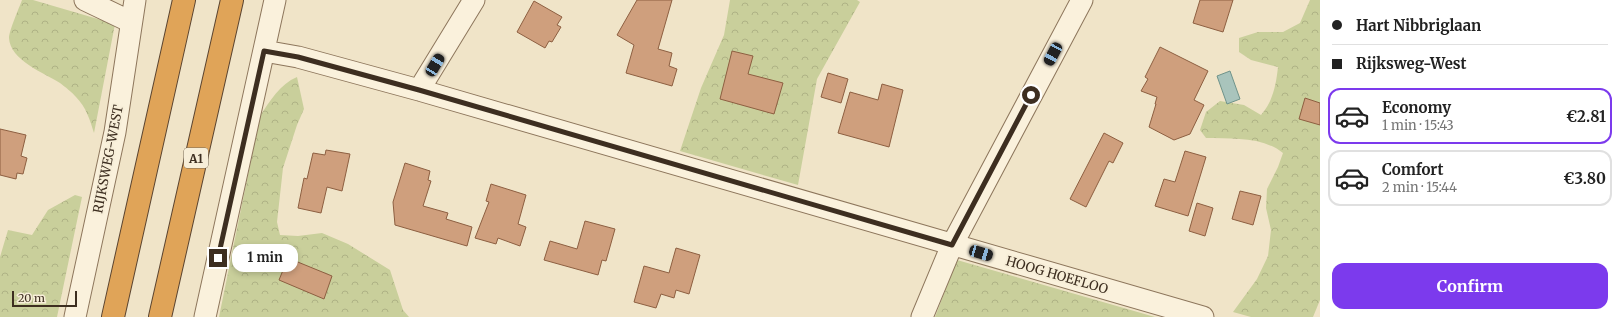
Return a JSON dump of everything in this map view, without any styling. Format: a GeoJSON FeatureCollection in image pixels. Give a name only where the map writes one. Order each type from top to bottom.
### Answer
{"type":"FeatureCollection","features":[{"type":"Feature","properties":{"kind":"highway"},"geometry":{"type":"LineString","coordinates":[[113,317],[184,0]]}},
{"type":"Feature","properties":{"kind":"highway","name":"A1"},"geometry":{"type":"LineString","coordinates":[[160,317],[232,0]]}},
{"type":"Feature","properties":{"kind":"street"},"geometry":{"type":"LineString","coordinates":[[85,0],[131,22]]}},
{"type":"Feature","properties":{"kind":"street","name":"RIJKSWEG-WEST"},"geometry":{"type":"LineString","coordinates":[[75,317],[115,132],[135,0]]}},
{"type":"Feature","properties":{"kind":"street"},"geometry":{"type":"LineString","coordinates":[[205,317],[275,0]]}},
{"type":"Feature","properties":{"kind":"street"},"geometry":{"type":"LineString","coordinates":[[419,90],[474,0]]}},
{"type":"Feature","properties":{"kind":"street"},"geometry":{"type":"LineString","coordinates":[[922,317],[952,245],[1082,0]]}},
{"type":"Feature","properties":{"kind":"street","name":"HOOG HOEFLOO"},"geometry":{"type":"LineString","coordinates":[[264,51],[298,57],[419,90],[1203,317]]}},
{"type":"Feature","properties":{"kind":"green space"},"geometry":{"type":"Polygon","coordinates":[[[22,0],[33,0],[115,24],[94,133],[85,109],[74,95],[60,83],[21,59],[11,46],[9,35],[22,0]]]}},
{"type":"Feature","properties":{"kind":"green space"},"geometry":{"type":"Polygon","coordinates":[[[730,0],[857,0],[860,2],[817,79],[798,185],[680,151],[701,88],[724,35],[730,0]]]}},
{"type":"Feature","properties":{"kind":"green space"},"geometry":{"type":"Polygon","coordinates":[[[1310,0],[1320,0],[1320,300],[1313,317],[1251,317],[1233,312],[1257,279],[1268,256],[1271,230],[1266,208],[1267,189],[1283,153],[1266,144],[1256,141],[1206,138],[1200,130],[1206,112],[1220,101],[1244,105],[1261,115],[1265,110],[1273,92],[1278,67],[1251,60],[1239,52],[1239,38],[1258,32],[1283,32],[1300,23],[1310,0]]]}},
{"type":"Feature","properties":{"kind":"green space"},"geometry":{"type":"Polygon","coordinates":[[[297,77],[304,109],[297,125],[283,168],[277,222],[280,235],[298,236],[322,233],[348,244],[390,270],[403,310],[409,317],[219,317],[260,116],[280,88],[297,77]]]}},
{"type":"Feature","properties":{"kind":"green space"},"geometry":{"type":"Polygon","coordinates":[[[75,195],[82,197],[57,317],[0,317],[0,257],[8,230],[32,235],[48,210],[75,195]]]}},
{"type":"Feature","properties":{"kind":"green space"},"geometry":{"type":"Polygon","coordinates":[[[957,260],[1155,317],[935,317],[957,260]]]}},
{"type":"Feature","properties":{"kind":"water"},"geometry":{"type":"Polygon","coordinates":[[[1230,71],[1240,99],[1227,104],[1217,76],[1230,71]]]}},
{"type":"Feature","properties":{"kind":"building"},"geometry":{"type":"Polygon","coordinates":[[[637,0],[672,0],[658,49],[672,53],[669,66],[677,69],[672,86],[626,73],[634,45],[617,35],[637,0]]]}},
{"type":"Feature","properties":{"kind":"building"},"geometry":{"type":"Polygon","coordinates":[[[1200,0],[1233,0],[1223,32],[1193,23],[1200,0]]]}},
{"type":"Feature","properties":{"kind":"building"},"geometry":{"type":"Polygon","coordinates":[[[534,1],[562,17],[557,25],[561,27],[552,42],[549,41],[545,48],[517,32],[534,1]]]}},
{"type":"Feature","properties":{"kind":"building"},"geometry":{"type":"Polygon","coordinates":[[[1160,47],[1208,71],[1194,100],[1204,105],[1190,134],[1174,140],[1149,127],[1157,97],[1141,91],[1148,79],[1145,77],[1160,47]]]}},
{"type":"Feature","properties":{"kind":"building"},"geometry":{"type":"Polygon","coordinates":[[[732,51],[753,56],[748,74],[783,83],[774,114],[720,99],[732,51]]]}},
{"type":"Feature","properties":{"kind":"building"},"geometry":{"type":"Polygon","coordinates":[[[828,73],[848,79],[841,103],[821,97],[828,73]]]}},
{"type":"Feature","properties":{"kind":"building"},"geometry":{"type":"Polygon","coordinates":[[[882,84],[903,90],[889,147],[838,133],[850,92],[878,100],[882,84]]]}},
{"type":"Feature","properties":{"kind":"building"},"geometry":{"type":"Polygon","coordinates":[[[1305,98],[1320,103],[1320,125],[1299,119],[1305,98]]]}},
{"type":"Feature","properties":{"kind":"building"},"geometry":{"type":"Polygon","coordinates":[[[0,129],[26,135],[21,156],[27,158],[23,174],[17,173],[16,179],[0,175],[0,129]]]}},
{"type":"Feature","properties":{"kind":"building"},"geometry":{"type":"Polygon","coordinates":[[[1104,133],[1123,143],[1113,163],[1109,161],[1086,207],[1070,199],[1104,133]]]}},
{"type":"Feature","properties":{"kind":"building"},"geometry":{"type":"Polygon","coordinates":[[[326,150],[350,154],[342,191],[327,187],[321,213],[298,208],[304,178],[307,179],[313,153],[325,155],[326,150]]]}},
{"type":"Feature","properties":{"kind":"building"},"geometry":{"type":"Polygon","coordinates":[[[1185,151],[1206,157],[1188,216],[1155,206],[1164,179],[1175,182],[1185,151]]]}},
{"type":"Feature","properties":{"kind":"building"},"geometry":{"type":"Polygon","coordinates":[[[405,163],[430,171],[428,180],[431,181],[423,206],[448,213],[446,219],[472,227],[467,246],[395,225],[393,202],[405,163]]]}},
{"type":"Feature","properties":{"kind":"building"},"geometry":{"type":"Polygon","coordinates":[[[491,184],[526,195],[518,224],[526,227],[520,246],[498,238],[496,244],[475,238],[489,202],[486,201],[491,184]]]}},
{"type":"Feature","properties":{"kind":"building"},"geometry":{"type":"Polygon","coordinates":[[[1240,191],[1261,196],[1253,225],[1232,219],[1240,191]]]}},
{"type":"Feature","properties":{"kind":"building"},"geometry":{"type":"Polygon","coordinates":[[[1197,203],[1213,208],[1205,236],[1189,231],[1197,203]]]}},
{"type":"Feature","properties":{"kind":"building"},"geometry":{"type":"Polygon","coordinates":[[[585,221],[615,229],[606,261],[602,260],[598,275],[544,260],[550,241],[577,249],[585,221]]]}},
{"type":"Feature","properties":{"kind":"building"},"geometry":{"type":"Polygon","coordinates":[[[676,248],[700,255],[689,294],[676,290],[674,298],[661,294],[656,308],[634,302],[644,266],[669,273],[676,248]]]}},
{"type":"Feature","properties":{"kind":"building"},"geometry":{"type":"Polygon","coordinates":[[[288,258],[332,276],[324,299],[279,280],[288,258]]]}},
{"type":"Feature","properties":{"kind":"route"},"geometry":{"type":"LineString","coordinates":[[218,258],[264,51],[298,57],[419,90],[952,245],[1031,95]]}}]}
